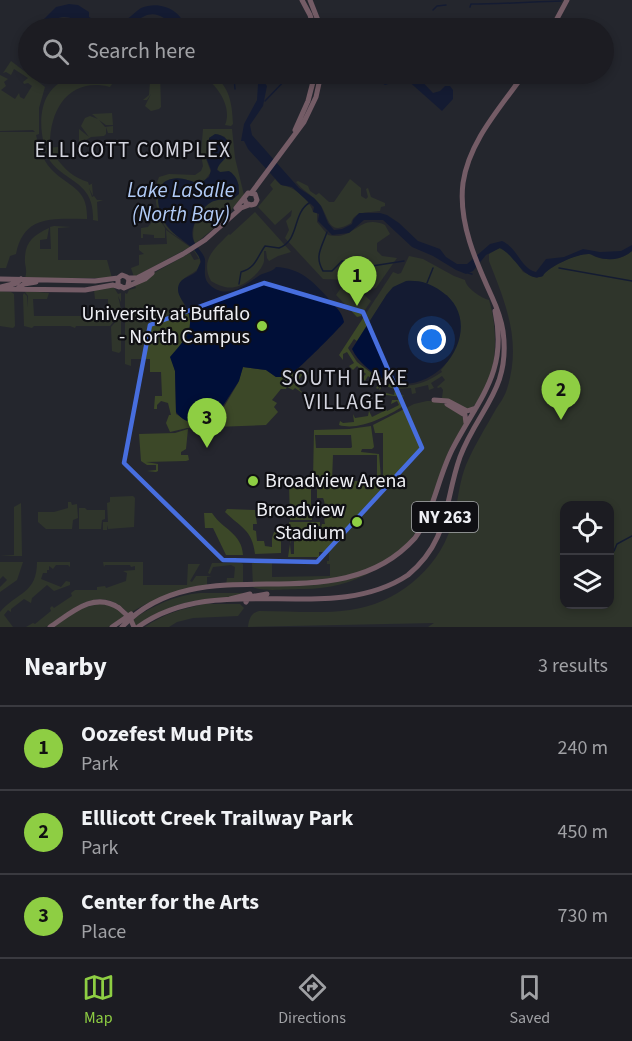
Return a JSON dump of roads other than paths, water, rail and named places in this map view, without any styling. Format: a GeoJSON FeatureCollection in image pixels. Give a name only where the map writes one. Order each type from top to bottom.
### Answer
{"type":"FeatureCollection","features":[{"type":"Feature","properties":{"kind":"main road"},"geometry":{"type":"LineString","coordinates":[[302,0],[311,18]]}},
{"type":"Feature","properties":{"kind":"main road"},"geometry":{"type":"LineString","coordinates":[[310,0],[318,18]]}},
{"type":"Feature","properties":{"kind":"main road"},"geometry":{"type":"LineString","coordinates":[[557,18],[567,0]]}},
{"type":"Feature","properties":{"kind":"main road"},"geometry":{"type":"LineString","coordinates":[[286,148],[303,114],[312,84]]}},
{"type":"Feature","properties":{"kind":"main road"},"geometry":{"type":"LineString","coordinates":[[219,227],[247,193],[252,192],[286,148],[309,113],[318,84]]}},
{"type":"Feature","properties":{"kind":"main road","name":"NY 263"},"geometry":{"type":"LineString","coordinates":[[138,627],[175,608],[210,602],[330,603],[363,598],[399,581],[428,554],[444,523],[463,451],[489,406],[501,373],[504,357],[503,331],[498,310],[472,248],[462,207],[466,171],[477,142],[517,84]]}},
{"type":"Feature","properties":{"kind":"main road"},"geometry":{"type":"LineString","coordinates":[[0,279],[108,280],[122,275],[136,279],[188,252],[241,208],[255,204],[263,179]]}},
{"type":"Feature","properties":{"kind":"main road"},"geometry":{"type":"LineString","coordinates":[[252,192],[257,197]]}},
{"type":"Feature","properties":{"kind":"main road"},"geometry":{"type":"LineString","coordinates":[[244,198],[249,205]]}},
{"type":"Feature","properties":{"kind":"main road"},"geometry":{"type":"LineString","coordinates":[[0,288],[85,290],[113,285],[124,288],[146,278],[157,268]]}},
{"type":"Feature","properties":{"kind":"main road"},"geometry":{"type":"LineString","coordinates":[[118,278],[119,287]]}},
{"type":"Feature","properties":{"kind":"main road"},"geometry":{"type":"LineString","coordinates":[[128,278],[128,285]]}},
{"type":"Feature","properties":{"kind":"main road"},"geometry":{"type":"LineString","coordinates":[[0,288],[17,283],[21,279]]}},
{"type":"Feature","properties":{"kind":"main road"},"geometry":{"type":"LineString","coordinates":[[16,289],[24,284],[50,280]]}},
{"type":"Feature","properties":{"kind":"main road","name":"NY 263"},"geometry":{"type":"LineString","coordinates":[[370,576],[398,556],[421,529],[451,451],[492,379],[497,357],[498,325],[492,297]]}},
{"type":"Feature","properties":{"kind":"main road"},"geometry":{"type":"LineString","coordinates":[[466,426],[466,417],[463,413],[434,400],[448,400],[467,411],[477,407]]}},
{"type":"Feature","properties":{"kind":"main road"},"geometry":{"type":"LineString","coordinates":[[112,627],[152,602],[202,591],[325,591]]}},
{"type":"Feature","properties":{"kind":"main road"},"geometry":{"type":"LineString","coordinates":[[210,602],[247,596],[251,591]]}},
{"type":"Feature","properties":{"kind":"main road"},"geometry":{"type":"LineString","coordinates":[[246,602],[249,597],[290,592]]}},
{"type":"Feature","properties":{"kind":"main road"},"geometry":{"type":"LineString","coordinates":[[122,627],[142,611],[165,598]]}},
{"type":"Feature","properties":{"kind":"main road"},"geometry":{"type":"LineString","coordinates":[[50,627],[80,607],[94,602],[110,603],[119,608],[138,627]]}},
{"type":"Feature","properties":{"kind":"water"},"geometry":{"type":"Polygon","coordinates":[[[69,4],[78,5],[89,12],[90,18],[45,18],[56,7],[69,4]]]}},
{"type":"Feature","properties":{"kind":"water"},"geometry":{"type":"Polygon","coordinates":[[[155,5],[169,8],[181,18],[163,18],[155,14],[128,18],[141,8],[155,5]]]}},
{"type":"Feature","properties":{"kind":"water"},"geometry":{"type":"Polygon","coordinates":[[[258,84],[266,84],[263,106],[250,125],[252,135],[299,188],[321,206],[328,223],[334,230],[352,224],[359,213],[380,213],[399,223],[418,241],[440,249],[446,257],[457,264],[467,264],[490,244],[502,241],[512,248],[527,267],[536,272],[546,259],[564,257],[583,249],[600,252],[621,251],[632,245],[632,251],[615,259],[590,254],[577,256],[556,265],[543,276],[537,277],[526,273],[500,248],[486,255],[473,271],[466,274],[412,247],[383,220],[364,220],[349,233],[332,235],[318,221],[319,214],[313,212],[314,207],[292,187],[281,185],[248,149],[244,141],[241,141],[244,124],[257,100],[258,84]]]}},
{"type":"Feature","properties":{"kind":"water"},"geometry":{"type":"Polygon","coordinates":[[[412,84],[424,84],[433,93],[445,86],[450,86],[453,90],[453,99],[442,111],[412,84]]]}},
{"type":"Feature","properties":{"kind":"water","name":"Lake LaSalle (North Bay)"},"geometry":{"type":"Polygon","coordinates":[[[215,134],[227,139],[230,148],[217,170],[229,171],[236,178],[239,194],[232,200],[218,200],[209,203],[201,212],[193,229],[193,239],[205,259],[205,276],[210,285],[216,290],[230,291],[276,267],[285,268],[305,276],[317,286],[338,309],[344,322],[290,375],[276,377],[266,370],[243,367],[239,381],[215,418],[204,422],[194,422],[184,419],[176,412],[175,371],[170,357],[184,340],[190,321],[179,294],[179,286],[182,280],[197,271],[201,262],[195,251],[166,223],[160,211],[158,197],[161,185],[170,179],[183,179],[199,184],[209,177],[211,170],[206,157],[210,149],[209,138],[215,134]]]}},
{"type":"Feature","properties":{"kind":"water"},"geometry":{"type":"Polygon","coordinates":[[[406,281],[424,283],[441,291],[455,306],[461,323],[459,341],[450,358],[437,372],[421,381],[402,384],[382,378],[373,372],[361,362],[352,349],[387,294],[393,287],[406,281]]]}},
{"type":"Feature","properties":{"kind":"waterway"},"geometry":{"type":"LineString","coordinates":[[470,7],[471,4],[561,1]]}},
{"type":"Feature","properties":{"kind":"waterway"},"geometry":{"type":"LineString","coordinates":[[433,10],[437,6],[446,5]]}},
{"type":"Feature","properties":{"kind":"waterway"},"geometry":{"type":"LineString","coordinates":[[235,84],[235,89]]}},
{"type":"Feature","properties":{"kind":"waterway"},"geometry":{"type":"LineString","coordinates":[[265,101],[281,84]]}},
{"type":"Feature","properties":{"kind":"waterway"},"geometry":{"type":"LineString","coordinates":[[239,284],[241,272],[253,265],[265,246],[279,248],[286,244],[300,214],[309,203]]}},
{"type":"Feature","properties":{"kind":"waterway"},"geometry":{"type":"LineString","coordinates":[[327,232],[319,256],[323,271],[332,271],[342,261],[372,266],[404,261]]}},
{"type":"Feature","properties":{"kind":"waterway"},"geometry":{"type":"LineString","coordinates":[[427,283],[433,268]]}},
{"type":"Feature","properties":{"kind":"waterway"},"geometry":{"type":"LineString","coordinates":[[559,268],[632,281]]}},
{"type":"Feature","properties":{"kind":"waterway"},"geometry":{"type":"LineString","coordinates":[[468,273],[472,274]]}},
{"type":"Feature","properties":{"kind":"waterway"},"geometry":{"type":"LineString","coordinates":[[614,551],[617,544],[632,536]]}},
{"type":"Feature","properties":{"kind":"place","name":"Oozefest Mud Pits"},"geometry":{"type":"Point","coordinates":[357,306]}},
{"type":"Feature","properties":{"kind":"place","name":"University at Buffalo - North Campus"},"geometry":{"type":"Point","coordinates":[262,326]}},
{"type":"Feature","properties":{"kind":"place","name":"Elllicott Creek Trailway Park"},"geometry":{"type":"Point","coordinates":[561,420]}},
{"type":"Feature","properties":{"kind":"place","name":"Center for the Arts"},"geometry":{"type":"Point","coordinates":[207,448]}},
{"type":"Feature","properties":{"kind":"place","name":"Broadview Arena"},"geometry":{"type":"Point","coordinates":[253,481]}},
{"type":"Feature","properties":{"kind":"place","name":"Broadview Stadium"},"geometry":{"type":"Point","coordinates":[357,522]}},
{"type":"Feature","properties":{"kind":"district","name":"ELLICOTT COMPLEX"},"geometry":{"type":"Point","coordinates":[133,150]}},
{"type":"Feature","properties":{"kind":"district","name":"SOUTH LAKE VILLAGE"},"geometry":{"type":"Point","coordinates":[345,390]}}]}
